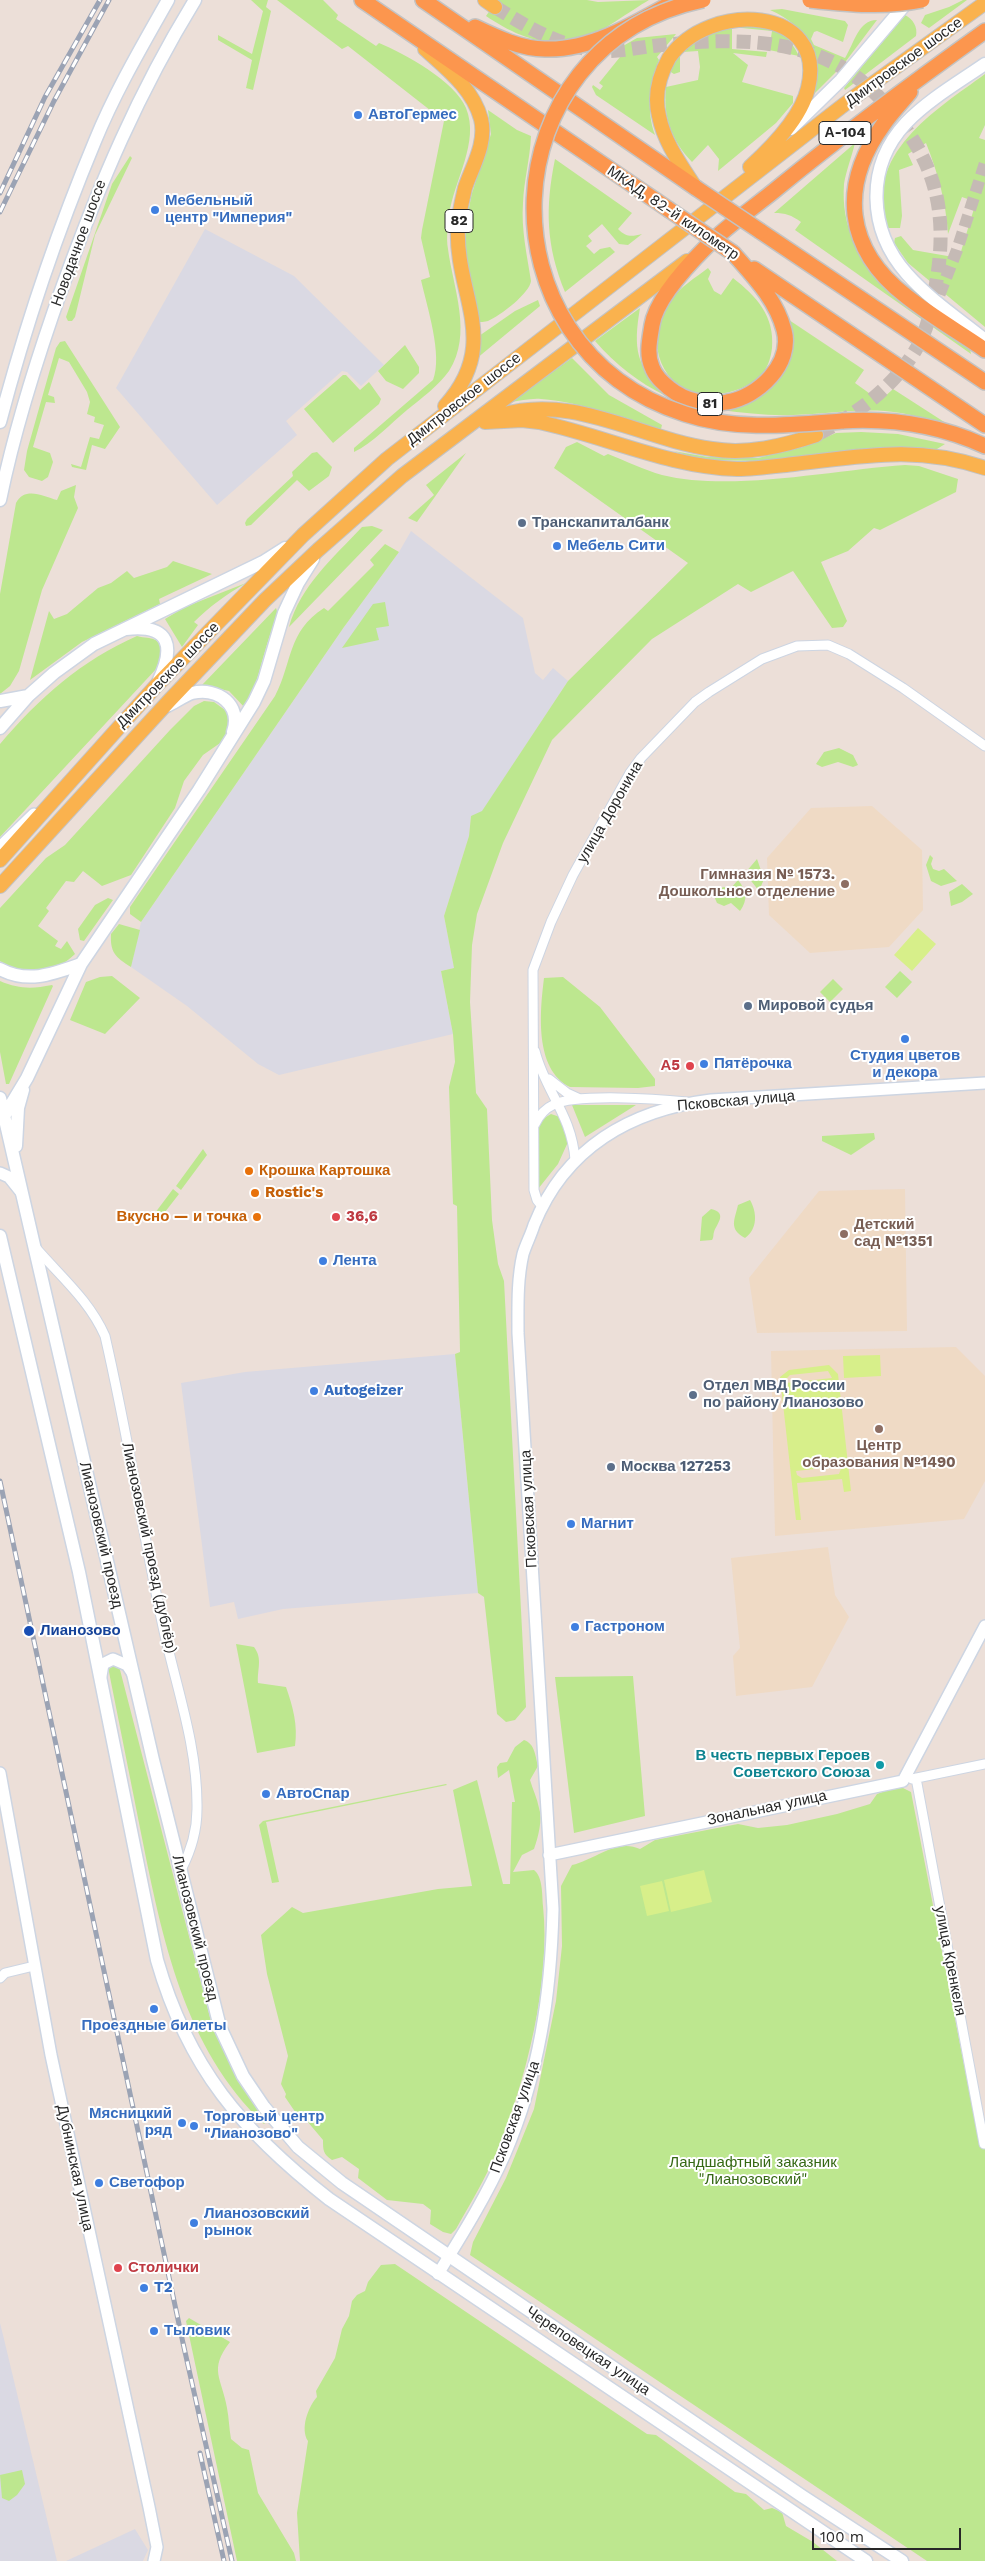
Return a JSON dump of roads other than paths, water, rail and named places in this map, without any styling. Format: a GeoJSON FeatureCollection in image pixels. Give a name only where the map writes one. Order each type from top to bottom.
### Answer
{"type":"FeatureCollection","features":[{"type":"Feature","properties":{"kind":"highway","name":"МКАД, 82-й километр"},"geometry":{"type":"LineString","coordinates":[[362,0],[733,253],[766,278],[985,425]]}},
{"type":"Feature","properties":{"kind":"highway"},"geometry":{"type":"LineString","coordinates":[[428,3],[497,37],[544,49],[567,48],[592,41],[634,23],[677,0]]}},
{"type":"Feature","properties":{"kind":"highway"},"geometry":{"type":"LineString","coordinates":[[704,0],[668,10],[638,24],[619,37],[590,63],[559,106],[545,139],[535,180],[534,215],[542,275],[568,329],[588,354],[610,374],[657,404],[705,420],[763,426],[888,420],[942,429],[985,446]]}},
{"type":"Feature","properties":{"kind":"highway"},"geometry":{"type":"LineString","coordinates":[[810,0],[864,5],[900,5],[922,0]]}},
{"type":"Feature","properties":{"kind":"highway"},"geometry":{"type":"LineString","coordinates":[[428,3],[696,188],[985,382]]}},
{"type":"Feature","properties":{"kind":"highway","name":"Дмитровское шоссе"},"geometry":{"type":"LineString","coordinates":[[708,246],[845,133],[985,31]]}},
{"type":"Feature","properties":{"kind":"highway"},"geometry":{"type":"LineString","coordinates":[[926,73],[882,125],[865,156],[855,190],[856,230],[867,254],[887,280],[906,296],[985,350]]}},
{"type":"Feature","properties":{"kind":"highway","name":"81"},"geometry":{"type":"LineString","coordinates":[[708,246],[663,299],[653,318],[651,332],[649,353],[651,367],[660,380],[690,400],[708,404],[728,402],[761,386],[781,363],[785,332],[780,320],[772,302],[733,253]]}},
{"type":"Feature","properties":{"kind":"main road","name":"Новодачное шоссе"},"geometry":{"type":"LineString","coordinates":[[0,422],[36,305],[95,141],[137,55],[168,0]]}},
{"type":"Feature","properties":{"kind":"main road","name":"Новодачное шоссе"},"geometry":{"type":"LineString","coordinates":[[0,500],[30,386],[87,220],[116,147],[137,104],[195,0]]}},
{"type":"Feature","properties":{"kind":"main road"},"geometry":{"type":"LineString","coordinates":[[702,214],[841,80],[909,0]]}},
{"type":"Feature","properties":{"kind":"main road","name":"Дмитровское шоссе"},"geometry":{"type":"LineString","coordinates":[[0,860],[155,687],[303,535],[387,459],[850,100],[985,3]]}},
{"type":"Feature","properties":{"kind":"main road"},"geometry":{"type":"LineString","coordinates":[[696,188],[670,146],[663,129],[657,101],[658,86],[672,52],[686,37],[704,23],[724,16],[757,14],[778,21],[797,35],[808,57],[810,78],[803,101],[797,113],[763,156]]}},
{"type":"Feature","properties":{"kind":"main road","name":"82"},"geometry":{"type":"LineString","coordinates":[[400,25],[466,89],[476,105],[482,121],[482,135],[464,194],[458,228],[459,252],[473,316],[475,339],[463,383],[453,397],[419,434]]}},
{"type":"Feature","properties":{"kind":"main road"},"geometry":{"type":"LineString","coordinates":[[985,64],[918,112],[896,135],[888,148],[878,174],[875,202],[884,241],[898,264],[924,291],[985,340]]}},
{"type":"Feature","properties":{"kind":"main road","name":"Дмитровское шоссе"},"geometry":{"type":"LineString","coordinates":[[1,885],[163,708],[266,600],[318,550],[385,490],[708,246]]}},
{"type":"Feature","properties":{"kind":"main road"},"geometry":{"type":"LineString","coordinates":[[451,439],[485,422],[523,409],[562,409],[712,450],[741,451],[769,448],[816,436]]}},
{"type":"Feature","properties":{"kind":"main road"},"geometry":{"type":"LineString","coordinates":[[485,422],[522,420],[541,422],[648,453],[705,466],[739,469],[902,453],[955,458],[985,468]]}},
{"type":"Feature","properties":{"kind":"main road"},"geometry":{"type":"LineString","coordinates":[[0,728],[28,696],[78,655],[119,630],[263,562],[303,535]]}},
{"type":"Feature","properties":{"kind":"main road"},"geometry":{"type":"LineString","coordinates":[[1,1118],[27,1078],[82,964],[228,745],[254,702],[264,681],[284,613],[298,583],[318,550]]}},
{"type":"Feature","properties":{"kind":"main road"},"geometry":{"type":"LineString","coordinates":[[119,630],[149,629],[163,637],[167,646],[168,660],[155,687]]}},
{"type":"Feature","properties":{"kind":"main road"},"geometry":{"type":"LineString","coordinates":[[163,708],[192,694],[214,692],[232,706],[236,715],[228,745]]}},
{"type":"Feature","properties":{"kind":"main road"},"geometry":{"type":"LineString","coordinates":[[0,701],[28,696]]}},
{"type":"Feature","properties":{"kind":"main road"},"geometry":{"type":"LineString","coordinates":[[0,969],[18,977],[40,977],[82,964]]}},
{"type":"Feature","properties":{"kind":"main road"},"geometry":{"type":"LineString","coordinates":[[16,1162],[18,1108],[27,1078]]}},
{"type":"Feature","properties":{"kind":"main road","name":"Лианозовский проезд"},"geometry":{"type":"LineString","coordinates":[[0,1098],[1,1118],[16,1162],[134,1676],[220,2026],[243,2076],[282,2130]]}},
{"type":"Feature","properties":{"kind":"main road"},"geometry":{"type":"LineString","coordinates":[[1,1118],[9,1116],[18,1108]]}},
{"type":"Feature","properties":{"kind":"main road","name":"Лианозовский проезд"},"geometry":{"type":"LineString","coordinates":[[0,1236],[72,1543],[163,1979],[176,2015],[208,2076],[235,2112],[274,2153]]}},
{"type":"Feature","properties":{"kind":"main road","name":"Череповецкая улица"},"geometry":{"type":"LineString","coordinates":[[282,2130],[298,2147],[342,2183],[802,2496],[902,2561]]}},
{"type":"Feature","properties":{"kind":"main road","name":"Череповецкая улица"},"geometry":{"type":"LineString","coordinates":[[274,2153],[329,2199],[866,2561]]}},
{"type":"Feature","properties":{"kind":"street","name":"улица Доронина"},"geometry":{"type":"LineString","coordinates":[[542,1206],[537,1200],[534,1190],[533,970],[551,922],[573,876],[630,774],[641,758],[695,702],[734,675],[762,659],[797,646],[828,645],[849,654],[904,688],[985,746]]}},
{"type":"Feature","properties":{"kind":"street"},"geometry":{"type":"LineString","coordinates":[[0,847],[36,812],[57,795]]}},
{"type":"Feature","properties":{"kind":"street"},"geometry":{"type":"LineString","coordinates":[[532,1041],[543,1073],[559,1102],[574,1142],[575,1160]]}},
{"type":"Feature","properties":{"kind":"street"},"geometry":{"type":"LineString","coordinates":[[543,1073],[557,1087],[580,1099]]}},
{"type":"Feature","properties":{"kind":"street","name":"Псковская улица"},"geometry":{"type":"LineString","coordinates":[[438,2274],[493,2180],[505,2153],[534,2072],[551,1975],[553,1909],[525,1420],[518,1334],[518,1293],[524,1252],[542,1206],[559,1178],[575,1160],[595,1144],[638,1119],[666,1108],[690,1102],[985,1083]]}},
{"type":"Feature","properties":{"kind":"street"},"geometry":{"type":"LineString","coordinates":[[534,1125],[542,1113],[559,1102],[580,1099],[645,1098],[690,1102]]}},
{"type":"Feature","properties":{"kind":"street"},"geometry":{"type":"LineString","coordinates":[[0,1173],[9,1176],[16,1183],[24,1197]]}},
{"type":"Feature","properties":{"kind":"street","name":"Лианозовский проезд (дублёр)"},"geometry":{"type":"LineString","coordinates":[[35,1247],[78,1291],[96,1316],[105,1336],[162,1624],[183,1705],[190,1742],[197,1807],[196,1824],[192,1844],[181,1870]]}},
{"type":"Feature","properties":{"kind":"street"},"geometry":{"type":"LineString","coordinates":[[902,1781],[985,1626]]}},
{"type":"Feature","properties":{"kind":"street"},"geometry":{"type":"LineString","coordinates":[[101,1676],[103,1664],[113,1659],[127,1665],[134,1676]]}},
{"type":"Feature","properties":{"kind":"street"},"geometry":{"type":"LineString","coordinates":[[902,1781],[985,1764]]}},
{"type":"Feature","properties":{"kind":"street","name":"Дубнинская улица"},"geometry":{"type":"LineString","coordinates":[[0,1773],[51,2055],[157,2547],[154,2561]]}},
{"type":"Feature","properties":{"kind":"street","name":"улица Кренкеля"},"geometry":{"type":"LineString","coordinates":[[916,1778],[984,2144]]}},
{"type":"Feature","properties":{"kind":"street","name":"Зональная улица"},"geometry":{"type":"LineString","coordinates":[[549,1855],[902,1781]]}},
{"type":"Feature","properties":{"kind":"street"},"geometry":{"type":"LineString","coordinates":[[0,1978],[5,1973],[34,1966]]}},
{"type":"Feature","properties":{"kind":"tunnel"},"geometry":{"type":"LineString","coordinates":[[495,7],[545,35],[585,49],[600,51],[620,50],[727,41],[752,42],[800,50],[823,58],[857,77],[888,107],[905,128],[929,170],[936,192],[939,215],[941,238],[939,263],[928,321],[915,351],[884,389],[859,410],[816,435]]}},
{"type":"Feature","properties":{"kind":"tunnel"},"geometry":{"type":"LineString","coordinates":[[933,311],[957,250],[985,163]]}},
{"type":"Feature","properties":{"kind":"railway"},"geometry":{"type":"LineString","coordinates":[[0,193],[45,97],[100,0]]}},
{"type":"Feature","properties":{"kind":"railway"},"geometry":{"type":"LineString","coordinates":[[0,212],[54,101],[109,0]]}},
{"type":"Feature","properties":{"kind":"railway"},"geometry":{"type":"LineString","coordinates":[[0,1481],[183,2343],[232,2561]]}},
{"type":"Feature","properties":{"kind":"railway"},"geometry":{"type":"LineString","coordinates":[[200,2453],[224,2561]]}},
{"type":"Feature","properties":{"kind":"place","name":"АвтоГермес"},"geometry":{"type":"Point","coordinates":[358,115]}},
{"type":"Feature","properties":{"kind":"place","name":"Мебельный центр \"Империя\""},"geometry":{"type":"Point","coordinates":[155,210]}},
{"type":"Feature","properties":{"kind":"place","name":"Транскапиталбанк"},"geometry":{"type":"Point","coordinates":[522,523]}},
{"type":"Feature","properties":{"kind":"place","name":"Мебель Сити"},"geometry":{"type":"Point","coordinates":[557,546]}},
{"type":"Feature","properties":{"kind":"place","name":"Гимназия № 1573. Дошкольное отделение"},"geometry":{"type":"Point","coordinates":[845,884]}},
{"type":"Feature","properties":{"kind":"place","name":"Мировой судья"},"geometry":{"type":"Point","coordinates":[748,1006]}},
{"type":"Feature","properties":{"kind":"place","name":"Студия цветов и декора"},"geometry":{"type":"Point","coordinates":[905,1039]}},
{"type":"Feature","properties":{"kind":"place","name":"Пятёрочка"},"geometry":{"type":"Point","coordinates":[704,1064]}},
{"type":"Feature","properties":{"kind":"place","name":"А5"},"geometry":{"type":"Point","coordinates":[690,1066]}},
{"type":"Feature","properties":{"kind":"place","name":"Крошка Картошка"},"geometry":{"type":"Point","coordinates":[249,1171]}},
{"type":"Feature","properties":{"kind":"place","name":"Rostic's"},"geometry":{"type":"Point","coordinates":[255,1193]}},
{"type":"Feature","properties":{"kind":"place","name":"Вкусно — и точка"},"geometry":{"type":"Point","coordinates":[257,1217]}},
{"type":"Feature","properties":{"kind":"place","name":"36,6"},"geometry":{"type":"Point","coordinates":[336,1217]}},
{"type":"Feature","properties":{"kind":"place","name":"Детский сад №1351"},"geometry":{"type":"Point","coordinates":[844,1234]}},
{"type":"Feature","properties":{"kind":"place","name":"Лента"},"geometry":{"type":"Point","coordinates":[323,1261]}},
{"type":"Feature","properties":{"kind":"place","name":"Autogeizer"},"geometry":{"type":"Point","coordinates":[314,1391]}},
{"type":"Feature","properties":{"kind":"place","name":"Отдел МВД России по району Лианозово"},"geometry":{"type":"Point","coordinates":[693,1395]}},
{"type":"Feature","properties":{"kind":"place","name":"Центр образования №1490"},"geometry":{"type":"Point","coordinates":[879,1429]}},
{"type":"Feature","properties":{"kind":"place","name":"Москва 127253"},"geometry":{"type":"Point","coordinates":[611,1467]}},
{"type":"Feature","properties":{"kind":"place","name":"Магнит"},"geometry":{"type":"Point","coordinates":[571,1524]}},
{"type":"Feature","properties":{"kind":"place","name":"Гастроном"},"geometry":{"type":"Point","coordinates":[575,1627]}},
{"type":"Feature","properties":{"kind":"place","name":"Лианозово"},"geometry":{"type":"Point","coordinates":[29,1631]}},
{"type":"Feature","properties":{"kind":"place","name":"В честь первых Героев Советского Союза"},"geometry":{"type":"Point","coordinates":[880,1765]}},
{"type":"Feature","properties":{"kind":"place","name":"АвтоСпар"},"geometry":{"type":"Point","coordinates":[266,1794]}},
{"type":"Feature","properties":{"kind":"place","name":"Проездные билеты"},"geometry":{"type":"Point","coordinates":[154,2009]}},
{"type":"Feature","properties":{"kind":"place","name":"Мясницкий ряд"},"geometry":{"type":"Point","coordinates":[182,2123]}},
{"type":"Feature","properties":{"kind":"place","name":"Торговый центр \"Лианозово\""},"geometry":{"type":"Point","coordinates":[194,2126]}},
{"type":"Feature","properties":{"kind":"place","name":"Светофор"},"geometry":{"type":"Point","coordinates":[99,2183]}},
{"type":"Feature","properties":{"kind":"place","name":"Лианозовский рынок"},"geometry":{"type":"Point","coordinates":[194,2223]}},
{"type":"Feature","properties":{"kind":"place","name":"Столички"},"geometry":{"type":"Point","coordinates":[118,2268]}},
{"type":"Feature","properties":{"kind":"place","name":"T2"},"geometry":{"type":"Point","coordinates":[144,2288]}},
{"type":"Feature","properties":{"kind":"place","name":"Тыловик"},"geometry":{"type":"Point","coordinates":[154,2331]}},
{"type":"Feature","properties":{"kind":"park label","name":"Ландшафтный заказник \"Лианозовский\""},"geometry":{"type":"Point","coordinates":[753,2172]}}]}
